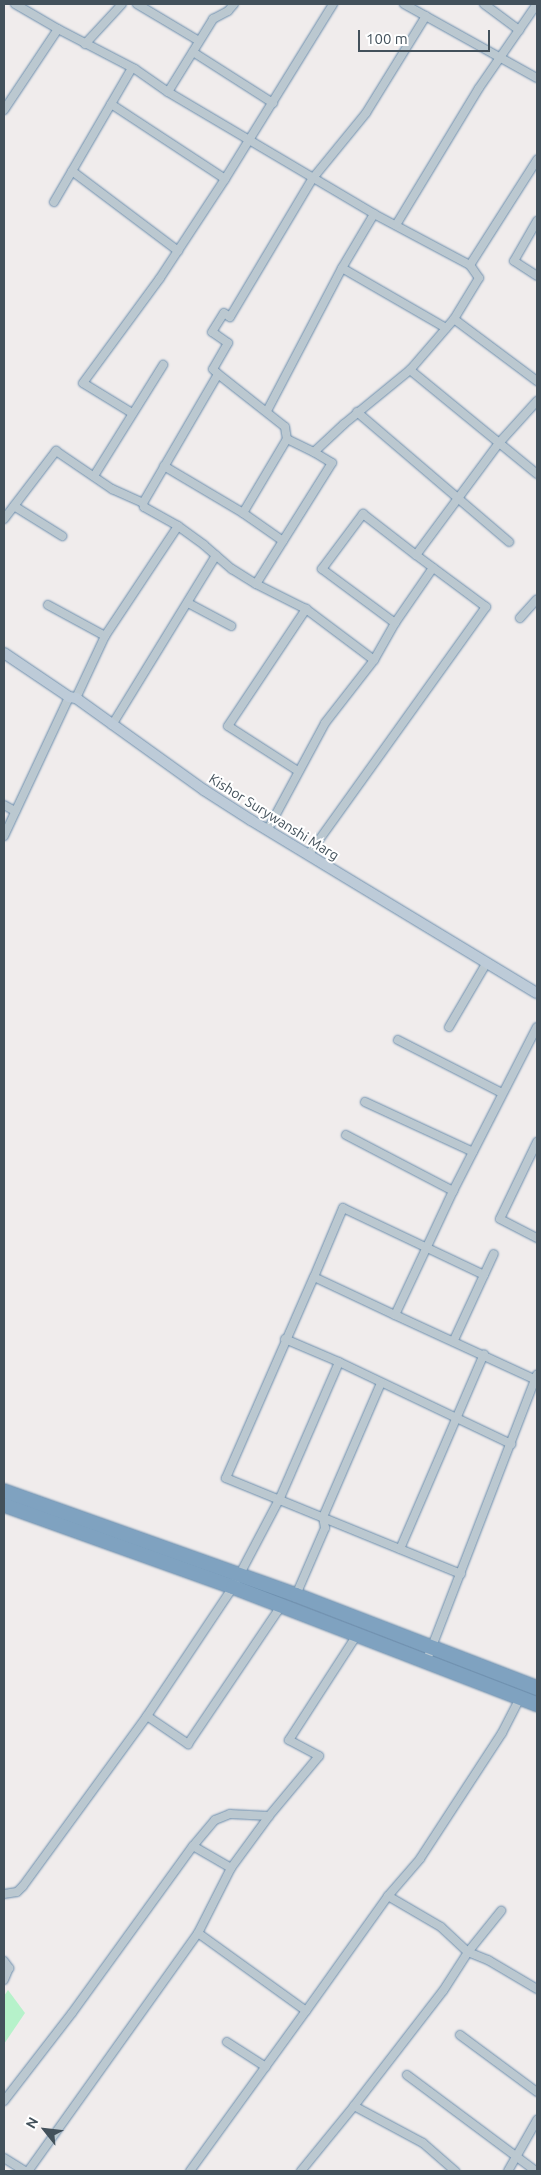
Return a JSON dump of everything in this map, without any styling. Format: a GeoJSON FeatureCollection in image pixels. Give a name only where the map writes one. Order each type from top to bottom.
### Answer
{"type":"FeatureCollection","features":[{"type":"Feature","properties":{"kind":"highway"},"geometry":{"type":"LineString","coordinates":[[4,1492],[236,1581],[281,1606],[537,1704]]}},
{"type":"Feature","properties":{"kind":"highway"},"geometry":{"type":"LineString","coordinates":[[4,1505],[236,1581],[296,1595],[532,1686]]}},
{"type":"Feature","properties":{"kind":"street"},"geometry":{"type":"LineString","coordinates":[[15,4],[132,68],[168,92],[374,214],[470,266],[479,278],[454,319],[410,370],[357,412],[314,452]]}},
{"type":"Feature","properties":{"kind":"street"},"geometry":{"type":"LineString","coordinates":[[85,44],[122,4]]}},
{"type":"Feature","properties":{"kind":"street"},"geometry":{"type":"LineString","coordinates":[[137,4],[200,41]]}},
{"type":"Feature","properties":{"kind":"street"},"geometry":{"type":"LineString","coordinates":[[168,92],[213,19],[234,4]]}},
{"type":"Feature","properties":{"kind":"street"},"geometry":{"type":"LineString","coordinates":[[132,413],[84,383],[178,251],[250,140],[333,4]]}},
{"type":"Feature","properties":{"kind":"street"},"geometry":{"type":"LineString","coordinates":[[404,4],[537,78]]}},
{"type":"Feature","properties":{"kind":"street"},"geometry":{"type":"LineString","coordinates":[[484,4],[519,30]]}},
{"type":"Feature","properties":{"kind":"street"},"geometry":{"type":"LineString","coordinates":[[396,225],[501,57],[537,4]]}},
{"type":"Feature","properties":{"kind":"street"},"geometry":{"type":"LineString","coordinates":[[243,513],[287,439],[285,427],[213,369],[228,343],[212,332],[224,313],[230,317],[313,178],[366,113],[426,16]]}},
{"type":"Feature","properties":{"kind":"street"},"geometry":{"type":"LineString","coordinates":[[4,109],[58,29]]}},
{"type":"Feature","properties":{"kind":"street"},"geometry":{"type":"LineString","coordinates":[[193,52],[273,103]]}},
{"type":"Feature","properties":{"kind":"street"},"geometry":{"type":"LineString","coordinates":[[54,202],[132,68]]}},
{"type":"Feature","properties":{"kind":"street"},"geometry":{"type":"LineString","coordinates":[[111,104],[225,179]]}},
{"type":"Feature","properties":{"kind":"street"},"geometry":{"type":"LineString","coordinates":[[470,266],[537,162]]}},
{"type":"Feature","properties":{"kind":"street"},"geometry":{"type":"LineString","coordinates":[[72,170],[178,251]]}},
{"type":"Feature","properties":{"kind":"street"},"geometry":{"type":"LineString","coordinates":[[266,411],[342,268],[374,214]]}},
{"type":"Feature","properties":{"kind":"street"},"geometry":{"type":"LineString","coordinates":[[537,221],[514,261],[537,276]]}},
{"type":"Feature","properties":{"kind":"street"},"geometry":{"type":"LineString","coordinates":[[342,268],[446,328]]}},
{"type":"Feature","properties":{"kind":"street"},"geometry":{"type":"LineString","coordinates":[[454,319],[537,381]]}},
{"type":"Feature","properties":{"kind":"street"},"geometry":{"type":"LineString","coordinates":[[94,476],[163,365]]}},
{"type":"Feature","properties":{"kind":"street"},"geometry":{"type":"LineString","coordinates":[[410,370],[537,474]]}},
{"type":"Feature","properties":{"kind":"street"},"geometry":{"type":"LineString","coordinates":[[143,504],[218,374]]}},
{"type":"Feature","properties":{"kind":"street"},"geometry":{"type":"LineString","coordinates":[[416,555],[459,500],[499,443],[537,401]]}},
{"type":"Feature","properties":{"kind":"street"},"geometry":{"type":"LineString","coordinates":[[357,412],[509,542]]}},
{"type":"Feature","properties":{"kind":"street"},"geometry":{"type":"LineString","coordinates":[[256,584],[332,463],[287,439]]}},
{"type":"Feature","properties":{"kind":"street"},"geometry":{"type":"LineString","coordinates":[[4,519],[56,451],[112,489],[143,504],[144,507],[178,526],[232,569],[256,584],[306,609],[374,660]]}},
{"type":"Feature","properties":{"kind":"street"},"geometry":{"type":"LineString","coordinates":[[164,466],[243,513],[283,541]]}},
{"type":"Feature","properties":{"kind":"street"},"geometry":{"type":"LineString","coordinates":[[14,506],[62,536]]}},
{"type":"Feature","properties":{"kind":"street"},"geometry":{"type":"LineString","coordinates":[[310,854],[486,607],[363,514],[322,569],[395,623]]}},
{"type":"Feature","properties":{"kind":"street"},"geometry":{"type":"LineString","coordinates":[[4,836],[105,636],[178,526]]}},
{"type":"Feature","properties":{"kind":"street"},"geometry":{"type":"LineString","coordinates":[[112,725],[216,555]]}},
{"type":"Feature","properties":{"kind":"street"},"geometry":{"type":"LineString","coordinates":[[268,829],[325,722],[374,660],[395,623],[433,568]]}},
{"type":"Feature","properties":{"kind":"street"},"geometry":{"type":"LineString","coordinates":[[520,618],[537,599]]}},
{"type":"Feature","properties":{"kind":"street"},"geometry":{"type":"LineString","coordinates":[[188,603],[231,626]]}},
{"type":"Feature","properties":{"kind":"street"},"geometry":{"type":"LineString","coordinates":[[48,605],[105,636]]}},
{"type":"Feature","properties":{"kind":"street"},"geometry":{"type":"LineString","coordinates":[[298,771],[228,726],[306,609]]}},
{"type":"Feature","properties":{"kind":"street","name":"Kishor Surywanshi Marg"},"geometry":{"type":"LineString","coordinates":[[4,653],[73,697],[204,790],[537,994]]}},
{"type":"Feature","properties":{"kind":"street"},"geometry":{"type":"LineString","coordinates":[[4,805],[15,812]]}},
{"type":"Feature","properties":{"kind":"street"},"geometry":{"type":"LineString","coordinates":[[448,1027],[486,964]]}},
{"type":"Feature","properties":{"kind":"street"},"geometry":{"type":"LineString","coordinates":[[395,1315],[424,1248],[537,1028]]}},
{"type":"Feature","properties":{"kind":"street"},"geometry":{"type":"LineString","coordinates":[[398,1040],[502,1093]]}},
{"type":"Feature","properties":{"kind":"street"},"geometry":{"type":"LineString","coordinates":[[365,1102],[473,1152]]}},
{"type":"Feature","properties":{"kind":"street"},"geometry":{"type":"LineString","coordinates":[[346,1135],[453,1191]]}},
{"type":"Feature","properties":{"kind":"street"},"geometry":{"type":"LineString","coordinates":[[537,1142],[500,1219],[537,1238]]}},
{"type":"Feature","properties":{"kind":"street"},"geometry":{"type":"LineString","coordinates":[[461,1574],[280,1498],[226,1478],[343,1208],[484,1275]]}},
{"type":"Feature","properties":{"kind":"street"},"geometry":{"type":"LineString","coordinates":[[454,1340],[494,1254]]}},
{"type":"Feature","properties":{"kind":"street"},"geometry":{"type":"LineString","coordinates":[[314,1277],[536,1378],[426,1662]]}},
{"type":"Feature","properties":{"kind":"street"},"geometry":{"type":"LineString","coordinates":[[286,1340],[339,1362],[511,1444]]}},
{"type":"Feature","properties":{"kind":"street"},"geometry":{"type":"LineString","coordinates":[[400,1549],[484,1354]]}},
{"type":"Feature","properties":{"kind":"street"},"geometry":{"type":"LineString","coordinates":[[4,1894],[17,1892],[23,1886],[147,1716],[236,1581],[280,1498],[339,1362]]}},
{"type":"Feature","properties":{"kind":"street"},"geometry":{"type":"LineString","coordinates":[[296,1595],[325,1528],[323,1517],[381,1383]]}},
{"type":"Feature","properties":{"kind":"street"},"geometry":{"type":"LineString","coordinates":[[147,1716],[188,1744],[281,1606]]}},
{"type":"Feature","properties":{"kind":"street"},"geometry":{"type":"LineString","coordinates":[[4,2158],[26,2171],[198,1933],[231,1868],[269,1816],[319,1756],[289,1740],[357,1635]]}},
{"type":"Feature","properties":{"kind":"street"},"geometry":{"type":"LineString","coordinates":[[190,2171],[388,1896],[420,1859],[502,1733],[521,1698],[532,1686]]}},
{"type":"Feature","properties":{"kind":"street"},"geometry":{"type":"LineString","coordinates":[[4,2101],[72,2013],[193,1846],[215,1820],[230,1814],[269,1816]]}},
{"type":"Feature","properties":{"kind":"street"},"geometry":{"type":"LineString","coordinates":[[193,1846],[231,1868]]}},
{"type":"Feature","properties":{"kind":"street"},"geometry":{"type":"LineString","coordinates":[[388,1896],[441,1927],[468,1952],[488,1960],[537,1989]]}},
{"type":"Feature","properties":{"kind":"street"},"geometry":{"type":"LineString","coordinates":[[302,2171],[443,1991],[468,1952],[501,1911]]}},
{"type":"Feature","properties":{"kind":"street"},"geometry":{"type":"LineString","coordinates":[[198,1933],[306,2011]]}},
{"type":"Feature","properties":{"kind":"street"},"geometry":{"type":"LineString","coordinates":[[4,1961],[9,1968],[4,1980]]}},
{"type":"Feature","properties":{"kind":"street"},"geometry":{"type":"LineString","coordinates":[[460,2035],[537,2092]]}},
{"type":"Feature","properties":{"kind":"street"},"geometry":{"type":"LineString","coordinates":[[227,2042],[266,2067]]}},
{"type":"Feature","properties":{"kind":"street"},"geometry":{"type":"LineString","coordinates":[[408,2075],[536,2171]]}},
{"type":"Feature","properties":{"kind":"street"},"geometry":{"type":"LineString","coordinates":[[354,2106],[423,2143],[455,2171]]}},
{"type":"Feature","properties":{"kind":"street"},"geometry":{"type":"LineString","coordinates":[[508,2171],[537,2120]]}},
{"type":"Feature","properties":{"kind":"green space"},"geometry":{"type":"Polygon","coordinates":[[[8,1990],[25,2013],[4,2044],[4,1996],[8,1990]]]}}]}
